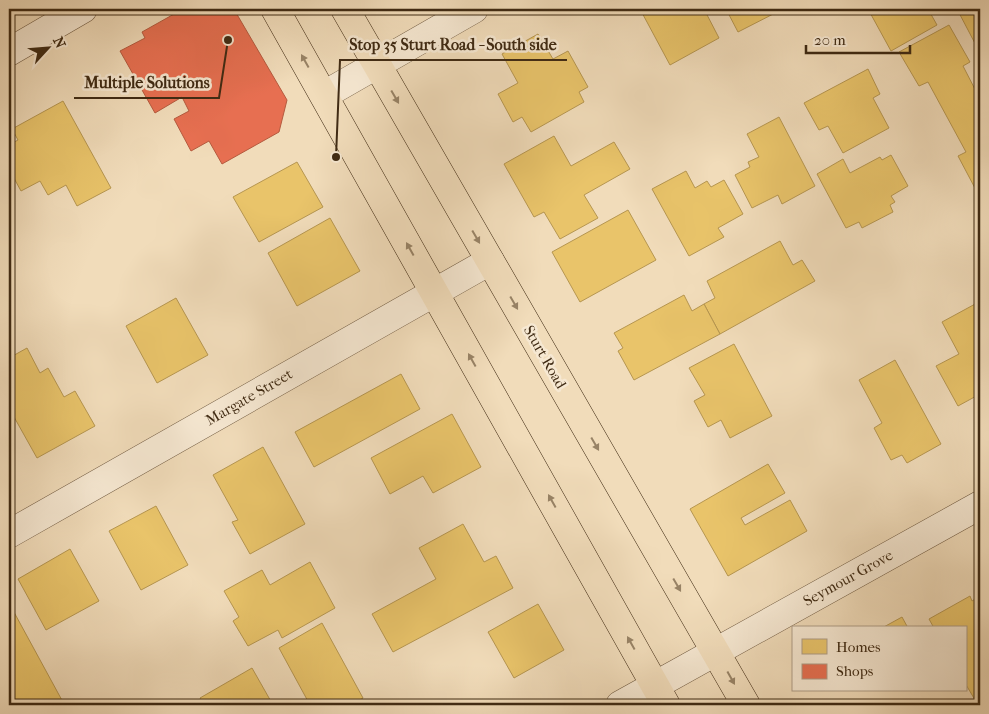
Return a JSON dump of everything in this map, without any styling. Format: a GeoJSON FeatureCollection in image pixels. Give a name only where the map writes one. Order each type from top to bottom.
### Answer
{"type":"FeatureCollection","features":[{"type":"Feature","properties":{"kind":"main road"},"geometry":{"type":"LineString","coordinates":[[276,9],[661,695]]}},
{"type":"Feature","properties":{"kind":"main road","name":"Sturt Road"},"geometry":{"type":"LineString","coordinates":[[344,9],[746,705]]}},
{"type":"Feature","properties":{"kind":"street"},"geometry":{"type":"LineString","coordinates":[[9,52],[83,9]]}},
{"type":"Feature","properties":{"kind":"street"},"geometry":{"type":"LineString","coordinates":[[324,95],[474,9]]}},
{"type":"Feature","properties":{"kind":"street","name":"Margate Street"},"geometry":{"type":"LineString","coordinates":[[9,534],[490,261]]}},
{"type":"Feature","properties":{"kind":"street","name":"Seymour Grove"},"geometry":{"type":"LineString","coordinates":[[620,705],[661,695],[716,652],[980,505]]}},
{"type":"Feature","properties":{"kind":"building: Homes"},"geometry":{"type":"Polygon","coordinates":[[[640,9],[677,9],[678,11],[682,9],[704,9],[719,38],[670,65],[640,9]]]}},
{"type":"Feature","properties":{"kind":"building: Homes"},"geometry":{"type":"Polygon","coordinates":[[[726,9],[783,9],[738,32],[726,9]]]}},
{"type":"Feature","properties":{"kind":"building: Homes"},"geometry":{"type":"Polygon","coordinates":[[[868,9],[928,9],[937,25],[891,51],[868,9]]]}},
{"type":"Feature","properties":{"kind":"building: Homes"},"geometry":{"type":"Polygon","coordinates":[[[957,9],[980,9],[979,51],[957,9]]]}},
{"type":"Feature","properties":{"kind":"building: Homes"},"geometry":{"type":"Polygon","coordinates":[[[949,25],[970,62],[963,66],[980,99],[980,188],[976,190],[958,156],[966,152],[928,82],[919,86],[899,52],[949,25]]]}},
{"type":"Feature","properties":{"kind":"building: Homes"},"geometry":{"type":"Polygon","coordinates":[[[538,34],[553,59],[568,51],[588,87],[579,92],[584,102],[531,132],[522,117],[513,122],[498,94],[518,83],[502,54],[538,34]]]}},
{"type":"Feature","properties":{"kind":"building: Homes"},"geometry":{"type":"Polygon","coordinates":[[[868,69],[880,94],[873,98],[889,128],[843,153],[828,126],[819,130],[804,103],[868,69]]]}},
{"type":"Feature","properties":{"kind":"building: Homes"},"geometry":{"type":"Polygon","coordinates":[[[63,101],[111,188],[77,206],[66,185],[48,195],[40,181],[21,191],[9,169],[9,145],[18,140],[12,129],[63,101]]]}},
{"type":"Feature","properties":{"kind":"building: Homes"},"geometry":{"type":"Polygon","coordinates":[[[779,117],[815,186],[782,204],[778,195],[752,208],[735,175],[750,167],[748,162],[759,157],[747,134],[779,117]]]}},
{"type":"Feature","properties":{"kind":"building: Homes"},"geometry":{"type":"Polygon","coordinates":[[[554,136],[571,166],[614,142],[630,169],[584,195],[598,218],[560,239],[544,212],[534,217],[504,164],[554,136]]]}},
{"type":"Feature","properties":{"kind":"building: Homes"},"geometry":{"type":"Polygon","coordinates":[[[891,155],[908,186],[891,196],[895,202],[890,205],[893,212],[862,228],[859,222],[846,228],[817,174],[843,159],[850,173],[880,157],[882,160],[891,155]]]}},
{"type":"Feature","properties":{"kind":"building: Homes"},"geometry":{"type":"Polygon","coordinates":[[[297,162],[323,207],[259,242],[233,197],[297,162]]]}},
{"type":"Feature","properties":{"kind":"building: Homes"},"geometry":{"type":"Polygon","coordinates":[[[686,171],[695,188],[707,181],[711,187],[724,180],[743,214],[718,228],[724,237],[689,256],[652,189],[686,171]]]}},
{"type":"Feature","properties":{"kind":"building: Homes"},"geometry":{"type":"Polygon","coordinates":[[[628,210],[656,260],[580,302],[552,252],[628,210]]]}},
{"type":"Feature","properties":{"kind":"building: Homes"},"geometry":{"type":"Polygon","coordinates":[[[330,218],[360,271],[297,306],[268,253],[330,218]]]}},
{"type":"Feature","properties":{"kind":"building: Homes"},"geometry":{"type":"Polygon","coordinates":[[[780,241],[793,265],[802,260],[815,281],[720,334],[704,304],[715,298],[707,281],[780,241]]]}},
{"type":"Feature","properties":{"kind":"building: Homes"},"geometry":{"type":"Polygon","coordinates":[[[684,295],[692,311],[704,304],[720,334],[634,380],[618,351],[623,348],[614,333],[684,295]]]}},
{"type":"Feature","properties":{"kind":"building: Homes"},"geometry":{"type":"Polygon","coordinates":[[[176,298],[208,355],[157,383],[126,326],[176,298]]]}},
{"type":"Feature","properties":{"kind":"building: Homes"},"geometry":{"type":"Polygon","coordinates":[[[977,303],[980,309],[980,394],[958,406],[936,366],[959,354],[942,322],[977,303]]]}},
{"type":"Feature","properties":{"kind":"building: Homes"},"geometry":{"type":"Polygon","coordinates":[[[734,344],[772,416],[730,438],[721,420],[708,427],[694,401],[705,395],[689,368],[734,344]]]}},
{"type":"Feature","properties":{"kind":"building: Homes"},"geometry":{"type":"Polygon","coordinates":[[[27,348],[40,373],[48,368],[64,397],[75,391],[95,426],[37,458],[9,408],[9,358],[27,348]]]}},
{"type":"Feature","properties":{"kind":"building: Homes"},"geometry":{"type":"Polygon","coordinates":[[[895,360],[941,444],[907,463],[902,455],[891,460],[874,428],[882,423],[859,380],[895,360]]]}},
{"type":"Feature","properties":{"kind":"building: Homes"},"geometry":{"type":"Polygon","coordinates":[[[401,374],[420,409],[314,467],[295,432],[401,374]]]}},
{"type":"Feature","properties":{"kind":"building: Homes"},"geometry":{"type":"Polygon","coordinates":[[[452,414],[481,467],[433,493],[423,476],[390,494],[371,458],[452,414]]]}},
{"type":"Feature","properties":{"kind":"building: Homes"},"geometry":{"type":"Polygon","coordinates":[[[263,447],[305,524],[250,554],[232,522],[238,520],[213,475],[263,447]]]}},
{"type":"Feature","properties":{"kind":"building: Homes"},"geometry":{"type":"Polygon","coordinates":[[[768,464],[785,493],[741,518],[745,525],[790,500],[807,531],[728,576],[690,509],[768,464]]]}},
{"type":"Feature","properties":{"kind":"building: Homes"},"geometry":{"type":"Polygon","coordinates":[[[156,506],[188,565],[141,590],[109,531],[156,506]]]}},
{"type":"Feature","properties":{"kind":"building: Homes"},"geometry":{"type":"Polygon","coordinates":[[[463,524],[484,562],[496,556],[513,588],[393,652],[372,614],[436,579],[419,548],[463,524]]]}},
{"type":"Feature","properties":{"kind":"building: Homes"},"geometry":{"type":"Polygon","coordinates":[[[70,549],[99,601],[46,630],[18,579],[70,549]]]}},
{"type":"Feature","properties":{"kind":"building: Homes"},"geometry":{"type":"Polygon","coordinates":[[[310,562],[335,608],[282,638],[278,630],[248,646],[233,621],[239,617],[224,591],[262,570],[270,585],[310,562]]]}},
{"type":"Feature","properties":{"kind":"building: Homes"},"geometry":{"type":"Polygon","coordinates":[[[970,596],[972,601],[980,596],[980,705],[978,705],[966,685],[966,626],[933,626],[929,619],[970,596]]]}},
{"type":"Feature","properties":{"kind":"building: Homes"},"geometry":{"type":"Polygon","coordinates":[[[9,603],[64,704],[11,705],[9,701],[9,603]]]}},
{"type":"Feature","properties":{"kind":"building: Homes"},"geometry":{"type":"Polygon","coordinates":[[[538,604],[564,650],[514,678],[488,632],[538,604]]]}},
{"type":"Feature","properties":{"kind":"building: Homes"},"geometry":{"type":"Polygon","coordinates":[[[902,617],[907,626],[886,626],[902,617]]]}},
{"type":"Feature","properties":{"kind":"building: Homes"},"geometry":{"type":"Polygon","coordinates":[[[322,623],[363,698],[351,705],[330,705],[328,703],[324,705],[310,705],[279,648],[322,623]]]}},
{"type":"Feature","properties":{"kind":"building: Homes"},"geometry":{"type":"Polygon","coordinates":[[[252,668],[273,705],[204,705],[200,698],[252,668]]]}},
{"type":"Feature","properties":{"kind":"building: Shops"},"geometry":{"type":"Polygon","coordinates":[[[183,9],[228,9],[235,11],[287,100],[279,132],[222,164],[209,141],[191,151],[174,119],[189,111],[182,97],[155,113],[120,51],[145,38],[142,32],[183,9]]]}},
{"type":"Feature","properties":{"kind":"place","name":"Multiple Solutions"},"geometry":{"type":"Point","coordinates":[228,40]}},
{"type":"Feature","properties":{"kind":"place","name":"Stop 35 Sturt Road - South side"},"geometry":{"type":"Point","coordinates":[336,157]}}]}
